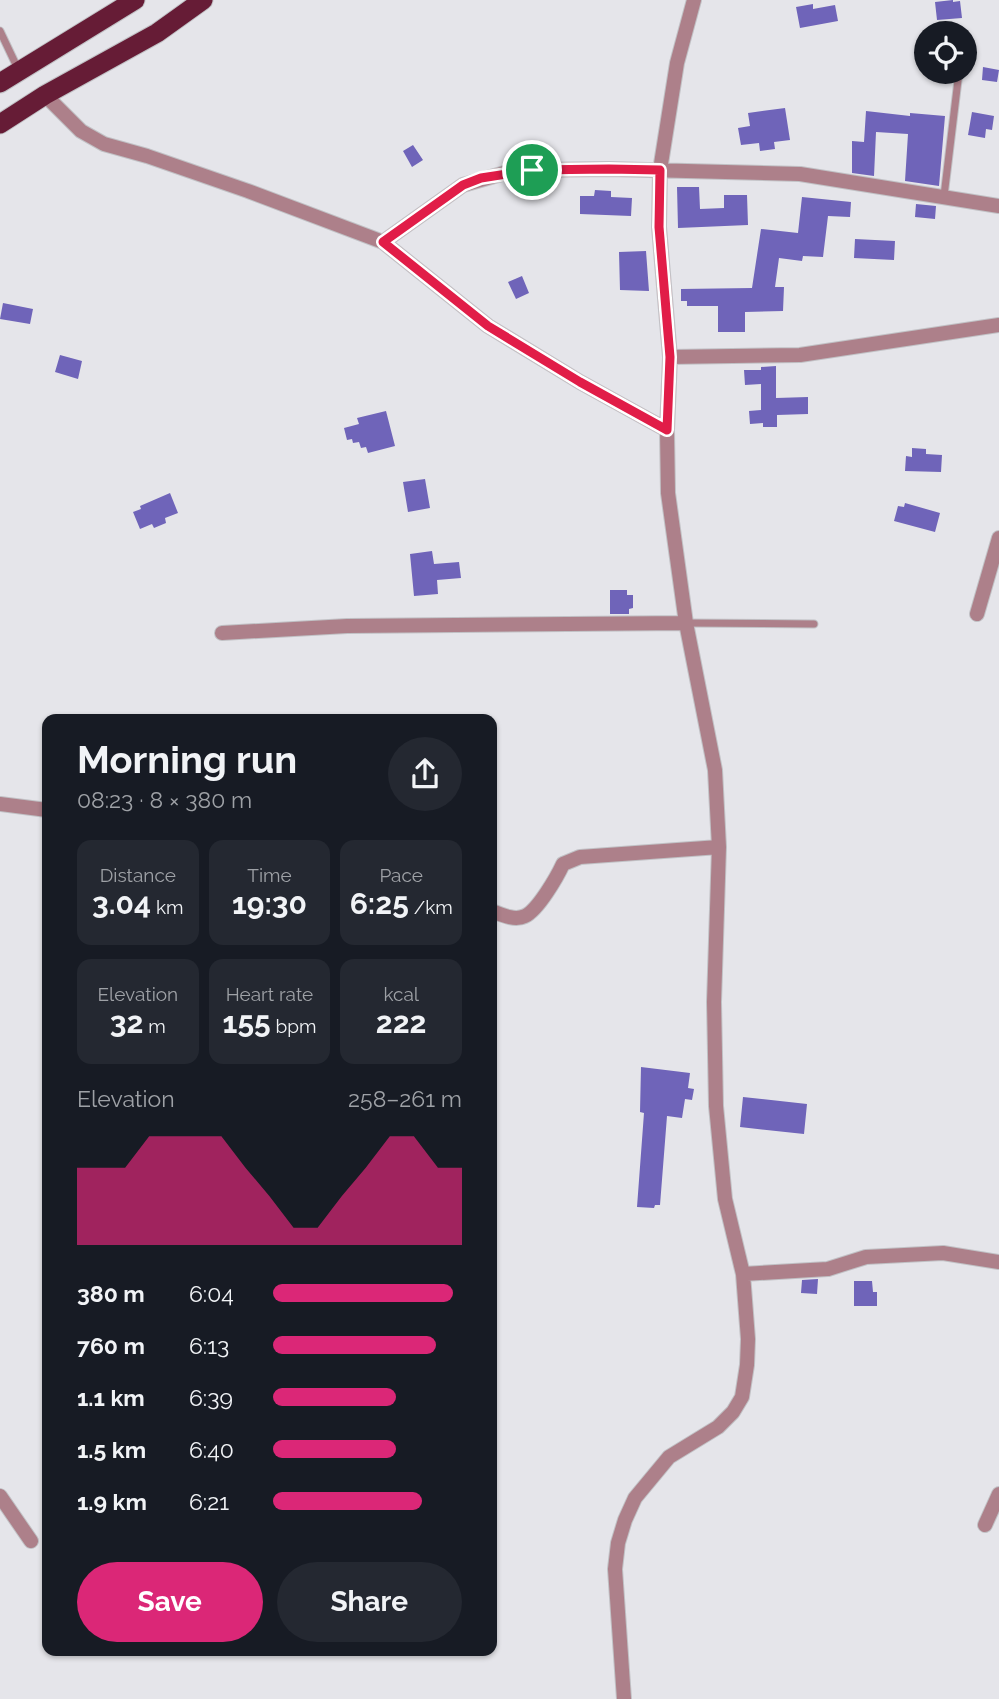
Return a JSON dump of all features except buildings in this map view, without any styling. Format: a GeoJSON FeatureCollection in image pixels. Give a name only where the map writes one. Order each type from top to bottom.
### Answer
{"type":"FeatureCollection","features":[{"type":"Feature","properties":{"kind":"highway"},"geometry":{"type":"LineString","coordinates":[[0,83],[135,0]]}},
{"type":"Feature","properties":{"kind":"highway"},"geometry":{"type":"LineString","coordinates":[[0,124],[44,95],[157,33],[203,0]]}},
{"type":"Feature","properties":{"kind":"street"},"geometry":{"type":"LineString","coordinates":[[624,1699],[615,1569],[618,1542],[635,1498],[652,1476],[669,1457],[718,1427],[733,1412],[742,1397],[747,1365],[748,1339],[743,1274],[724,1199],[716,1107],[714,1002],[719,847],[715,770],[686,623],[668,493],[670,357],[659,227],[660,170],[677,63],[694,0]]}},
{"type":"Feature","properties":{"kind":"street"},"geometry":{"type":"LineString","coordinates":[[44,95],[81,131],[104,144],[248,191],[383,242],[488,326],[580,382],[667,430]]}},
{"type":"Feature","properties":{"kind":"street"},"geometry":{"type":"LineString","coordinates":[[383,242],[463,185],[481,178],[532,170],[800,174],[999,206]]}},
{"type":"Feature","properties":{"kind":"street"},"geometry":{"type":"LineString","coordinates":[[670,357],[800,355],[999,325]]}},
{"type":"Feature","properties":{"kind":"street"},"geometry":{"type":"LineString","coordinates":[[977,614],[999,538]]}},
{"type":"Feature","properties":{"kind":"street"},"geometry":{"type":"LineString","coordinates":[[222,633],[348,626],[686,623]]}},
{"type":"Feature","properties":{"kind":"street"},"geometry":{"type":"LineString","coordinates":[[0,804],[42,809]]}},
{"type":"Feature","properties":{"kind":"street"},"geometry":{"type":"LineString","coordinates":[[497,913],[510,918],[525,916],[533,910],[559,874],[563,864],[580,857],[719,847]]}},
{"type":"Feature","properties":{"kind":"street"},"geometry":{"type":"LineString","coordinates":[[743,1274],[828,1269],[866,1257],[943,1253],[999,1262]]}},
{"type":"Feature","properties":{"kind":"street"},"geometry":{"type":"LineString","coordinates":[[985,1525],[999,1494]]}},
{"type":"Feature","properties":{"kind":"street"},"geometry":{"type":"LineString","coordinates":[[0,1496],[31,1541]]}},
{"type":"Feature","properties":{"kind":"lane"},"geometry":{"type":"LineString","coordinates":[[0,31],[19,72]]}},
{"type":"Feature","properties":{"kind":"lane"},"geometry":{"type":"LineString","coordinates":[[944,196],[958,84]]}},
{"type":"Feature","properties":{"kind":"lane"},"geometry":{"type":"LineString","coordinates":[[686,623],[814,624]]}},
{"type":"Feature","properties":{"kind":"route"},"geometry":{"type":"LineString","coordinates":[[532,170],[660,170],[659,227],[670,357],[667,430],[580,382],[488,326],[383,242],[463,185],[481,178],[532,170]]}}]}
